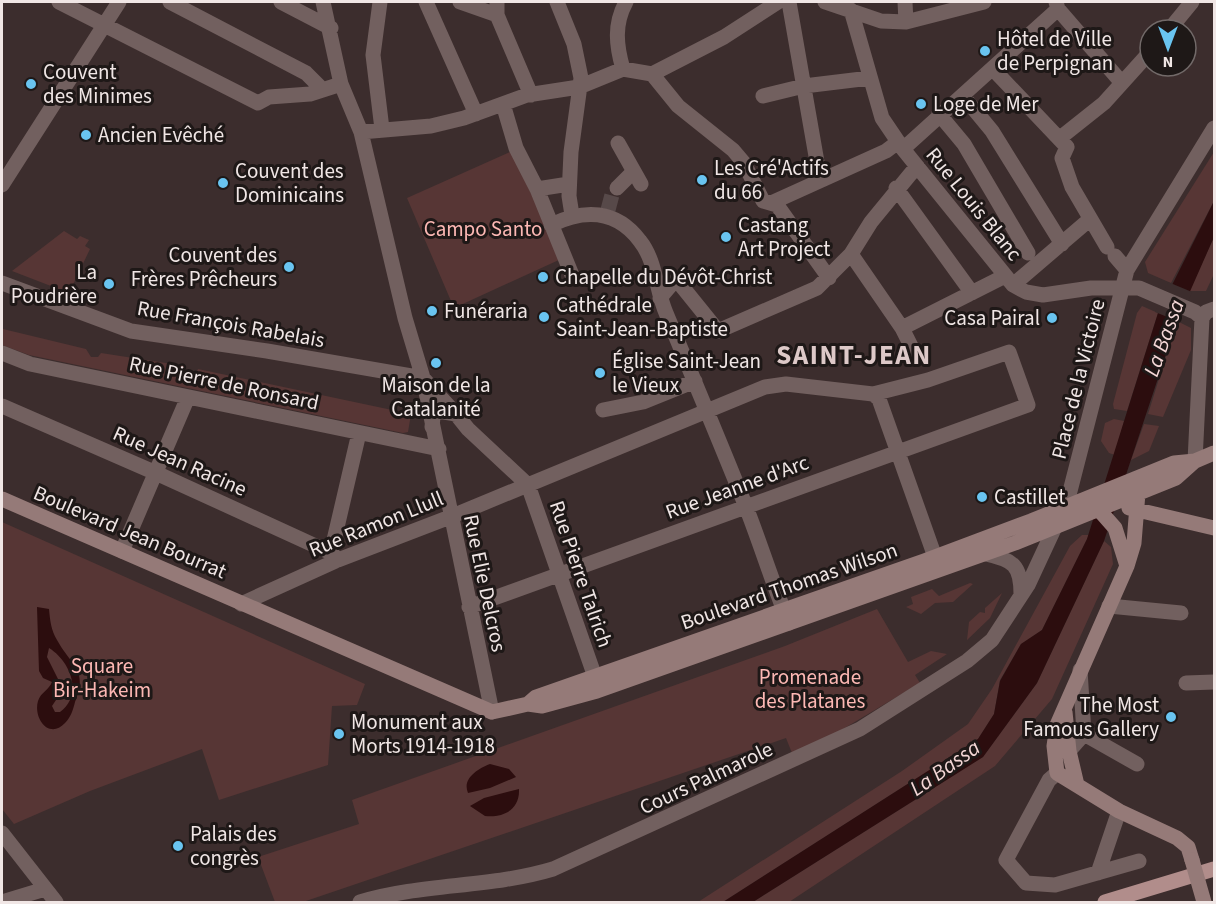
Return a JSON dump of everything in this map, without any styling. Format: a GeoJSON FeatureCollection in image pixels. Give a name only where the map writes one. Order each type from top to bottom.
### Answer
{"type":"FeatureCollection","features":[{"type":"Feature","properties":{"kind":"main road"},"geometry":{"type":"LineString","coordinates":[[1093,503],[1125,499],[1174,463],[1195,461],[1215,453]]}},
{"type":"Feature","properties":{"kind":"main road","name":"Boulevard Jean Bourrat"},"geometry":{"type":"LineString","coordinates":[[2,499],[241,604]]}},
{"type":"Feature","properties":{"kind":"main road"},"geometry":{"type":"LineString","coordinates":[[1125,499],[1134,543],[1127,566],[1057,725],[1054,746],[1057,774],[1119,811],[1177,838],[1190,853],[1204,903]]}},
{"type":"Feature","properties":{"kind":"main road"},"geometry":{"type":"LineString","coordinates":[[1093,503],[1125,499],[1215,528]]}},
{"type":"Feature","properties":{"kind":"main road"},"geometry":{"type":"LineString","coordinates":[[1093,503],[1115,528],[1127,566]]}},
{"type":"Feature","properties":{"kind":"main road","name":"Boulevard Thomas Wilson"},"geometry":{"type":"LineString","coordinates":[[492,712],[528,704],[542,706],[597,691],[1066,507],[1093,503]]}},
{"type":"Feature","properties":{"kind":"main road","name":"Boulevard Thomas Wilson"},"geometry":{"type":"LineString","coordinates":[[528,704],[536,697],[595,677],[986,554],[1058,525],[1093,503]]}},
{"type":"Feature","properties":{"kind":"main road"},"geometry":{"type":"LineString","coordinates":[[241,604],[492,712]]}},
{"type":"Feature","properties":{"kind":"main road"},"geometry":{"type":"LineString","coordinates":[[1064,708],[1069,751],[1077,785]]}},
{"type":"Feature","properties":{"kind":"main road"},"geometry":{"type":"LineString","coordinates":[[1106,903],[1215,869]]}},
{"type":"Feature","properties":{"kind":"street"},"geometry":{"type":"LineString","coordinates":[[59,2],[258,103],[269,97],[310,94],[341,84]]}},
{"type":"Feature","properties":{"kind":"street"},"geometry":{"type":"LineString","coordinates":[[2,185],[119,2]]}},
{"type":"Feature","properties":{"kind":"street"},"geometry":{"type":"LineString","coordinates":[[170,2],[306,73],[322,89]]}},
{"type":"Feature","properties":{"kind":"street"},"geometry":{"type":"LineString","coordinates":[[281,2],[331,28]]}},
{"type":"Feature","properties":{"kind":"street","name":"Rue Elie Delcros"},"geometry":{"type":"LineString","coordinates":[[323,2],[331,28],[341,84],[361,132],[405,318],[423,378],[492,712]]}},
{"type":"Feature","properties":{"kind":"street"},"geometry":{"type":"LineString","coordinates":[[380,2],[373,55],[381,129]]}},
{"type":"Feature","properties":{"kind":"street"},"geometry":{"type":"LineString","coordinates":[[426,2],[476,114]]}},
{"type":"Feature","properties":{"kind":"street"},"geometry":{"type":"LineString","coordinates":[[460,2],[497,8],[531,95]]}},
{"type":"Feature","properties":{"kind":"street"},"geometry":{"type":"LineString","coordinates":[[557,2],[574,44],[580,78],[569,184],[572,215]]}},
{"type":"Feature","properties":{"kind":"street"},"geometry":{"type":"LineString","coordinates":[[622,69],[618,49],[618,17],[627,2]]}},
{"type":"Feature","properties":{"kind":"street"},"geometry":{"type":"LineString","coordinates":[[361,132],[431,126],[476,114],[531,95],[579,87],[622,69],[652,74],[724,37],[778,2]]}},
{"type":"Feature","properties":{"kind":"street"},"geometry":{"type":"LineString","coordinates":[[789,2],[820,179]]}},
{"type":"Feature","properties":{"kind":"street"},"geometry":{"type":"LineString","coordinates":[[825,2],[881,21],[906,22],[984,2]]}},
{"type":"Feature","properties":{"kind":"street"},"geometry":{"type":"LineString","coordinates":[[905,2],[906,22]]}},
{"type":"Feature","properties":{"kind":"street"},"geometry":{"type":"LineString","coordinates":[[1179,18],[1192,2]]}},
{"type":"Feature","properties":{"kind":"street"},"geometry":{"type":"LineString","coordinates":[[774,204],[820,179],[901,145],[963,96],[1057,5],[1122,83]]}},
{"type":"Feature","properties":{"kind":"street","name":"Rue Louis Blanc"},"geometry":{"type":"LineString","coordinates":[[851,10],[882,118],[917,166],[1009,280]]}},
{"type":"Feature","properties":{"kind":"street"},"geometry":{"type":"LineString","coordinates":[[1060,138],[1104,103],[1138,65]]}},
{"type":"Feature","properties":{"kind":"street"},"geometry":{"type":"LineString","coordinates":[[993,69],[1067,147],[1062,158],[1069,179],[1089,220],[1111,252],[1127,270]]}},
{"type":"Feature","properties":{"kind":"street"},"geometry":{"type":"LineString","coordinates":[[652,74],[678,106],[733,150],[744,163],[764,201],[774,204],[829,278]]}},
{"type":"Feature","properties":{"kind":"street"},"geometry":{"type":"LineString","coordinates":[[763,96],[804,86],[870,78]]}},
{"type":"Feature","properties":{"kind":"street"},"geometry":{"type":"LineString","coordinates":[[963,96],[992,131],[1062,244]]}},
{"type":"Feature","properties":{"kind":"street"},"geometry":{"type":"LineString","coordinates":[[503,104],[516,148],[537,189],[572,275]]}},
{"type":"Feature","properties":{"kind":"street"},"geometry":{"type":"LineString","coordinates":[[939,114],[964,144],[1032,260]]}},
{"type":"Feature","properties":{"kind":"street","name":"Place de la Victoire"},"geometry":{"type":"LineString","coordinates":[[1058,525],[1075,479],[1090,409],[1127,270],[1215,128]]}},
{"type":"Feature","properties":{"kind":"street"},"geometry":{"type":"LineString","coordinates":[[616,188],[637,178],[618,142]]}},
{"type":"Feature","properties":{"kind":"street"},"geometry":{"type":"LineString","coordinates":[[660,298],[676,279],[718,331],[817,288],[851,255],[896,188],[902,186],[917,166]]}},
{"type":"Feature","properties":{"kind":"street"},"geometry":{"type":"LineString","coordinates":[[537,189],[569,184]]}},
{"type":"Feature","properties":{"kind":"street"},"geometry":{"type":"LineString","coordinates":[[896,188],[972,293]]}},
{"type":"Feature","properties":{"kind":"street"},"geometry":{"type":"LineString","coordinates":[[551,225],[572,215],[591,212],[607,213],[640,240],[649,256],[660,298],[787,616]]}},
{"type":"Feature","properties":{"kind":"street"},"geometry":{"type":"LineString","coordinates":[[902,328],[972,293],[1009,280],[1032,260],[1062,244],[1089,220]]}},
{"type":"Feature","properties":{"kind":"street"},"geometry":{"type":"LineString","coordinates":[[851,255],[902,328],[916,357]]}},
{"type":"Feature","properties":{"kind":"street"},"geometry":{"type":"LineString","coordinates":[[1009,280],[1026,292],[1043,295],[1091,288],[1139,288],[1208,309],[1195,461]]}},
{"type":"Feature","properties":{"kind":"street","name":"Rue François Rabelais"},"geometry":{"type":"LineString","coordinates":[[2,283],[131,331],[267,351],[423,378]]}},
{"type":"Feature","properties":{"kind":"street","name":"Place de la Victoire"},"geometry":{"type":"LineString","coordinates":[[873,394],[928,380],[1009,352],[1028,405],[1019,408]]}},
{"type":"Feature","properties":{"kind":"street","name":"Rue Pierre de Ronsard"},"geometry":{"type":"LineString","coordinates":[[2,353],[30,364],[439,448]]}},
{"type":"Feature","properties":{"kind":"street"},"geometry":{"type":"LineString","coordinates":[[423,378],[468,429],[528,485]]}},
{"type":"Feature","properties":{"kind":"street"},"geometry":{"type":"LineString","coordinates":[[603,410],[643,402],[694,381]]}},
{"type":"Feature","properties":{"kind":"street","name":"Rue Ramon Llull"},"geometry":{"type":"LineString","coordinates":[[241,604],[335,557],[450,517],[765,387],[786,384],[873,394]]}},
{"type":"Feature","properties":{"kind":"street"},"geometry":{"type":"LineString","coordinates":[[873,394],[879,399],[935,557]]}},
{"type":"Feature","properties":{"kind":"street"},"geometry":{"type":"LineString","coordinates":[[122,551],[188,397]]}},
{"type":"Feature","properties":{"kind":"street","name":"Rue Jean Racine"},"geometry":{"type":"LineString","coordinates":[[2,406],[156,473],[335,557]]}},
{"type":"Feature","properties":{"kind":"street","name":"Rue Jeanne d'Arc"},"geometry":{"type":"LineString","coordinates":[[469,606],[1019,408]]}},
{"type":"Feature","properties":{"kind":"street"},"geometry":{"type":"LineString","coordinates":[[432,427],[433,417],[438,411],[456,414]]}},
{"type":"Feature","properties":{"kind":"street"},"geometry":{"type":"LineString","coordinates":[[335,557],[359,433]]}},
{"type":"Feature","properties":{"kind":"street","name":"Place de la Victoire"},"geometry":{"type":"LineString","coordinates":[[1075,479],[1093,503]]}},
{"type":"Feature","properties":{"kind":"street","name":"Rue Pierre Talrich"},"geometry":{"type":"LineString","coordinates":[[528,485],[595,677]]}},
{"type":"Feature","properties":{"kind":"street","name":"Cours Palmarole"},"geometry":{"type":"LineString","coordinates":[[366,902],[443,895],[523,879],[554,869],[860,729],[967,661],[993,640],[1058,525]]}},
{"type":"Feature","properties":{"kind":"street"},"geometry":{"type":"LineString","coordinates":[[986,554],[1015,564],[1021,578],[1021,594]]}},
{"type":"Feature","properties":{"kind":"street"},"geometry":{"type":"LineString","coordinates":[[1109,606],[1181,613]]}},
{"type":"Feature","properties":{"kind":"street"},"geometry":{"type":"LineString","coordinates":[[1069,751],[1084,734],[1080,670]]}},
{"type":"Feature","properties":{"kind":"street"},"geometry":{"type":"LineString","coordinates":[[1186,683],[1215,682]]}},
{"type":"Feature","properties":{"kind":"street"},"geometry":{"type":"LineString","coordinates":[[1084,734],[1137,764]]}},
{"type":"Feature","properties":{"kind":"street"},"geometry":{"type":"LineString","coordinates":[[1057,774],[1049,780],[1006,860],[1026,883],[1055,885],[1139,861]]}},
{"type":"Feature","properties":{"kind":"street"},"geometry":{"type":"LineString","coordinates":[[1098,873],[1119,811]]}},
{"type":"Feature","properties":{"kind":"street"},"geometry":{"type":"LineString","coordinates":[[2,833],[56,903]]}},
{"type":"Feature","properties":{"kind":"street"},"geometry":{"type":"LineString","coordinates":[[2,902],[45,889]]}},
{"type":"Feature","properties":{"kind":"green space","name":"Campo Santo"},"geometry":{"type":"Polygon","coordinates":[[[512,151],[561,259],[454,308],[407,198],[512,151]]]}},
{"type":"Feature","properties":{"kind":"green space"},"geometry":{"type":"Polygon","coordinates":[[[1214,152],[1214,201],[1171,283],[1148,273],[1145,262],[1214,152]]]}},
{"type":"Feature","properties":{"kind":"green space"},"geometry":{"type":"Polygon","coordinates":[[[64,231],[77,239],[80,236],[89,240],[85,246],[90,249],[69,293],[12,271],[64,231]]]}},
{"type":"Feature","properties":{"kind":"green space"},"geometry":{"type":"Polygon","coordinates":[[[1214,237],[1214,274],[1206,291],[1189,291],[1214,237]]]}},
{"type":"Feature","properties":{"kind":"green space"},"geometry":{"type":"Polygon","coordinates":[[[1142,306],[1158,313],[1127,411],[1114,409],[1113,404],[1137,313],[1142,306]]]}},
{"type":"Feature","properties":{"kind":"green space"},"geometry":{"type":"Polygon","coordinates":[[[1177,321],[1191,328],[1191,350],[1163,417],[1148,414],[1177,321]]]}},
{"type":"Feature","properties":{"kind":"green space"},"geometry":{"type":"Polygon","coordinates":[[[3,329],[86,349],[91,357],[98,357],[101,353],[185,366],[184,373],[190,378],[195,376],[198,369],[411,414],[408,432],[403,433],[29,355],[2,345],[3,329]]]}},
{"type":"Feature","properties":{"kind":"green space"},"geometry":{"type":"Polygon","coordinates":[[[1114,419],[1124,421],[1115,455],[1109,453],[1101,441],[1105,423],[1114,419]]]}},
{"type":"Feature","properties":{"kind":"green space"},"geometry":{"type":"Polygon","coordinates":[[[1144,424],[1159,426],[1149,451],[1131,460],[1144,424]]]}},
{"type":"Feature","properties":{"kind":"green space","name":"Square Bir-Hakeim"},"geometry":{"type":"Polygon","coordinates":[[[2,522],[365,684],[357,705],[332,706],[328,765],[219,800],[202,749],[90,791],[14,824],[2,809],[2,522]]]}},
{"type":"Feature","properties":{"kind":"green space"},"geometry":{"type":"Polygon","coordinates":[[[1082,535],[1089,535],[1042,630],[1021,644],[1000,680],[994,714],[978,739],[723,902],[698,902],[902,771],[968,724],[992,689],[1070,546],[1082,535]]]}},
{"type":"Feature","properties":{"kind":"green space"},"geometry":{"type":"Polygon","coordinates":[[[1104,541],[1111,547],[1113,564],[1052,699],[995,766],[789,902],[753,902],[983,757],[1037,683],[1104,541]]]}},
{"type":"Feature","properties":{"kind":"green space"},"geometry":{"type":"Polygon","coordinates":[[[970,583],[973,584],[953,602],[935,603],[921,614],[906,607],[913,604],[911,597],[932,589],[939,596],[970,583]]]}},
{"type":"Feature","properties":{"kind":"green space"},"geometry":{"type":"Polygon","coordinates":[[[1002,593],[990,618],[967,640],[969,622],[980,612],[985,613],[985,608],[1002,593]]]}},
{"type":"Feature","properties":{"kind":"green space","name":"Promenade des Platanes"},"geometry":{"type":"Polygon","coordinates":[[[877,609],[908,662],[931,651],[947,654],[915,675],[920,683],[838,732],[792,753],[786,738],[303,902],[275,902],[258,857],[359,824],[352,800],[785,646],[877,609]]]}},
{"type":"Feature","properties":{"kind":"water","name":"La Bassa"},"geometry":{"type":"Polygon","coordinates":[[[1214,201],[1214,237],[1177,321],[1104,541],[1037,683],[983,757],[753,902],[723,902],[978,739],[994,714],[1000,681],[1021,644],[1042,630],[1087,539],[1158,313],[1214,201]]]}},
{"type":"Feature","properties":{"kind":"water"},"geometry":{"type":"Polygon","coordinates":[[[37,607],[49,609],[55,636],[79,675],[79,691],[73,711],[59,728],[48,728],[40,720],[38,701],[52,682],[43,678],[39,671],[37,607]],[[49,648],[47,657],[60,683],[55,690],[58,697],[52,706],[55,712],[60,712],[67,705],[73,687],[68,669],[49,648]]]}},
{"type":"Feature","properties":{"kind":"water"},"geometry":{"type":"Polygon","coordinates":[[[490,764],[509,769],[516,777],[490,788],[468,793],[467,783],[472,775],[490,764]]]}},
{"type":"Feature","properties":{"kind":"water"},"geometry":{"type":"Polygon","coordinates":[[[519,789],[517,802],[504,814],[485,816],[470,806],[484,798],[519,789]]]}},
{"type":"Feature","properties":{"kind":"pier"},"geometry":{"type":"Polygon","coordinates":[[[1168,282],[1192,292],[1180,322],[1155,312],[1168,282]]]}},
{"type":"Feature","properties":{"kind":"tunnel"},"geometry":{"type":"LineString","coordinates":[[608,210],[613,191],[617,188]]}},
{"type":"Feature","properties":{"kind":"place","name":"Hôtel de Ville de Perpignan"},"geometry":{"type":"Point","coordinates":[985,51]}},
{"type":"Feature","properties":{"kind":"place","name":"Couvent des Minimes"},"geometry":{"type":"Point","coordinates":[31,84]}},
{"type":"Feature","properties":{"kind":"place","name":"Loge de Mer"},"geometry":{"type":"Point","coordinates":[921,104]}},
{"type":"Feature","properties":{"kind":"place","name":"Ancien Evêché"},"geometry":{"type":"Point","coordinates":[86,135]}},
{"type":"Feature","properties":{"kind":"place","name":"Les Cré'Actifs du 66"},"geometry":{"type":"Point","coordinates":[702,180]}},
{"type":"Feature","properties":{"kind":"place","name":"Couvent des Dominicains"},"geometry":{"type":"Point","coordinates":[223,183]}},
{"type":"Feature","properties":{"kind":"place","name":"Castang Art Project"},"geometry":{"type":"Point","coordinates":[726,237]}},
{"type":"Feature","properties":{"kind":"place","name":"Couvent des Frères Prêcheurs"},"geometry":{"type":"Point","coordinates":[289,267]}},
{"type":"Feature","properties":{"kind":"place","name":"Chapelle du Dévôt-Christ"},"geometry":{"type":"Point","coordinates":[543,277]}},
{"type":"Feature","properties":{"kind":"place","name":"La Poudrière"},"geometry":{"type":"Point","coordinates":[109,284]}},
{"type":"Feature","properties":{"kind":"place","name":"Funéraria"},"geometry":{"type":"Point","coordinates":[432,311]}},
{"type":"Feature","properties":{"kind":"place","name":"Cathédrale Saint-Jean-Baptiste"},"geometry":{"type":"Point","coordinates":[544,317]}},
{"type":"Feature","properties":{"kind":"place","name":"Casa Pairal"},"geometry":{"type":"Point","coordinates":[1052,318]}},
{"type":"Feature","properties":{"kind":"place","name":"Maison de la Catalanité"},"geometry":{"type":"Point","coordinates":[436,363]}},
{"type":"Feature","properties":{"kind":"place","name":"Église Saint-Jean le Vieux"},"geometry":{"type":"Point","coordinates":[600,373]}},
{"type":"Feature","properties":{"kind":"place","name":"Castillet"},"geometry":{"type":"Point","coordinates":[982,497]}},
{"type":"Feature","properties":{"kind":"place","name":"The Most Famous Gallery"},"geometry":{"type":"Point","coordinates":[1171,717]}},
{"type":"Feature","properties":{"kind":"place","name":"Monument aux Morts 1914-1918"},"geometry":{"type":"Point","coordinates":[339,734]}},
{"type":"Feature","properties":{"kind":"place","name":"Palais des congrès"},"geometry":{"type":"Point","coordinates":[178,846]}},
{"type":"Feature","properties":{"kind":"district","name":"SAINT-JEAN"},"geometry":{"type":"Point","coordinates":[854,355]}}]}
